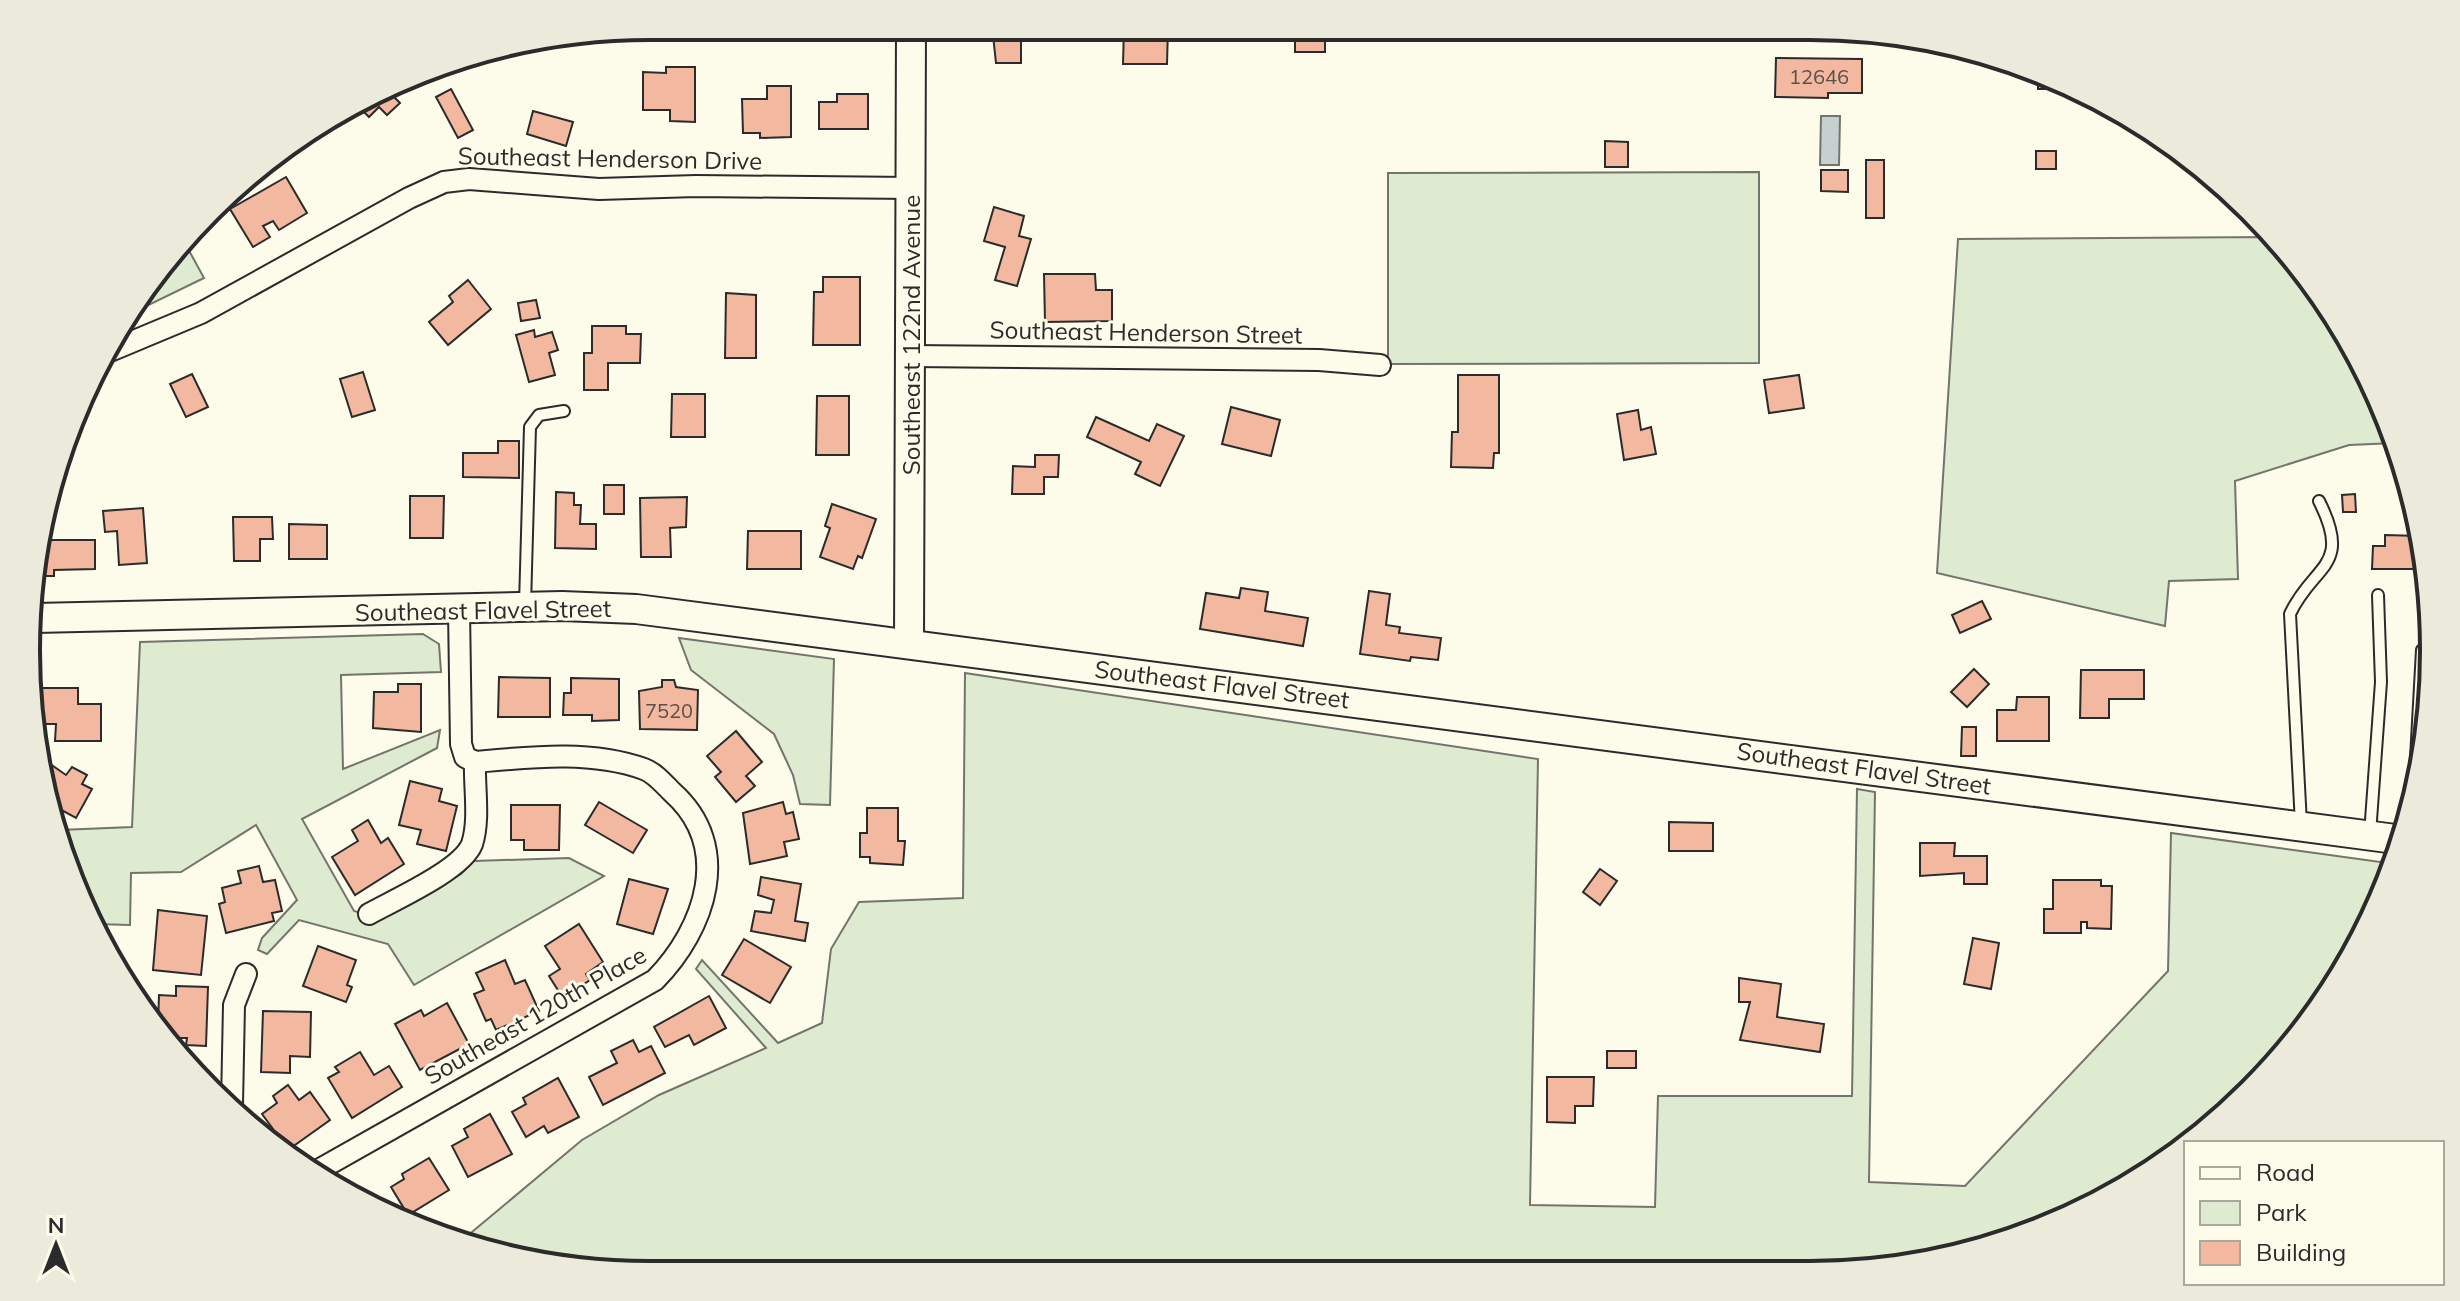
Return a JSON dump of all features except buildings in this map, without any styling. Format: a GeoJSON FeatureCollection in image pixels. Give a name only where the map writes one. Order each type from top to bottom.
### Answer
{"type":"FeatureCollection","features":[{"type":"Feature","properties":{"kind":"street","name":"Southeast 122nd Avenue"},"geometry":{"type":"LineString","coordinates":[[909,644],[911,40]]}},
{"type":"Feature","properties":{"kind":"street","name":"Southeast Henderson Drive"},"geometry":{"type":"LineString","coordinates":[[121,346],[201,313],[409,198],[444,182],[469,179],[599,189],[696,186],[911,188]]}},
{"type":"Feature","properties":{"kind":"street","name":"Southeast Henderson Street"},"geometry":{"type":"LineString","coordinates":[[911,356],[1319,360],[1380,365]]}},
{"type":"Feature","properties":{"kind":"street","name":"Southeast Flavel Street"},"geometry":{"type":"LineString","coordinates":[[41,618],[525,607],[623,608],[2390,838]]}},
{"type":"Feature","properties":{"kind":"street"},"geometry":{"type":"LineString","coordinates":[[369,914],[452,866],[467,853],[475,827],[475,762],[465,757],[461,744],[459,610]]}},
{"type":"Feature","properties":{"kind":"street","name":"Southeast 120th Place"},"geometry":{"type":"LineString","coordinates":[[325,1166],[655,980],[695,930],[707,887],[706,856],[695,823],[682,800],[648,770],[607,758],[475,762]]}},
{"type":"Feature","properties":{"kind":"street"},"geometry":{"type":"LineString","coordinates":[[232,1094],[234,1005],[246,974]]}},
{"type":"Feature","properties":{"kind":"lane"},"geometry":{"type":"LineString","coordinates":[[525,607],[530,427],[539,415],[564,411]]}},
{"type":"Feature","properties":{"kind":"lane"},"geometry":{"type":"LineString","coordinates":[[2301,826],[2290,614],[2296,600],[2331,559],[2332,540],[2319,501]]}},
{"type":"Feature","properties":{"kind":"lane"},"geometry":{"type":"LineString","coordinates":[[2370,836],[2381,682],[2378,595]]}},
{"type":"Feature","properties":{"kind":"green space"},"geometry":{"type":"Polygon","coordinates":[[[1759,172],[1759,363],[1388,364],[1388,173],[1759,172]]]}},
{"type":"Feature","properties":{"kind":"green space"},"geometry":{"type":"Polygon","coordinates":[[[2258,237],[2294,279],[2338,345],[2384,443],[2349,445],[2235,481],[2238,579],[2169,581],[2165,626],[1937,573],[1958,239],[2258,237]]]}},
{"type":"Feature","properties":{"kind":"green space"},"geometry":{"type":"Polygon","coordinates":[[[189,251],[204,278],[147,306],[189,251]]]}},
{"type":"Feature","properties":{"kind":"green space"},"geometry":{"type":"Polygon","coordinates":[[[423,634],[439,644],[441,672],[341,675],[343,769],[440,730],[437,748],[302,819],[354,911],[381,919],[461,874],[474,861],[569,858],[604,876],[414,985],[388,944],[299,920],[267,954],[258,950],[262,938],[297,900],[256,825],[181,872],[131,873],[130,925],[105,924],[86,884],[67,830],[132,827],[140,642],[423,634]]]}},
{"type":"Feature","properties":{"kind":"green space"},"geometry":{"type":"Polygon","coordinates":[[[679,638],[834,659],[830,805],[800,804],[793,775],[774,734],[691,670],[679,638]]]}},
{"type":"Feature","properties":{"kind":"green space"},"geometry":{"type":"Polygon","coordinates":[[[965,673],[1538,759],[1530,1205],[1655,1207],[1658,1096],[1852,1096],[1857,789],[1875,792],[1869,1182],[1965,1186],[2168,971],[2171,833],[2382,862],[2357,921],[2317,990],[2268,1053],[2212,1109],[2149,1158],[2080,1198],[2006,1229],[1929,1249],[1889,1256],[1810,1261],[650,1261],[571,1256],[470,1234],[582,1140],[659,1095],[766,1048],[696,969],[702,960],[778,1043],[822,1023],[831,949],[859,902],[963,898],[965,673]]]}},
{"type":"Feature","properties":{"kind":"shaded area"},"geometry":{"type":"Polygon","coordinates":[[[1821,116],[1840,116],[1839,165],[1820,165],[1821,116]]]}}]}
